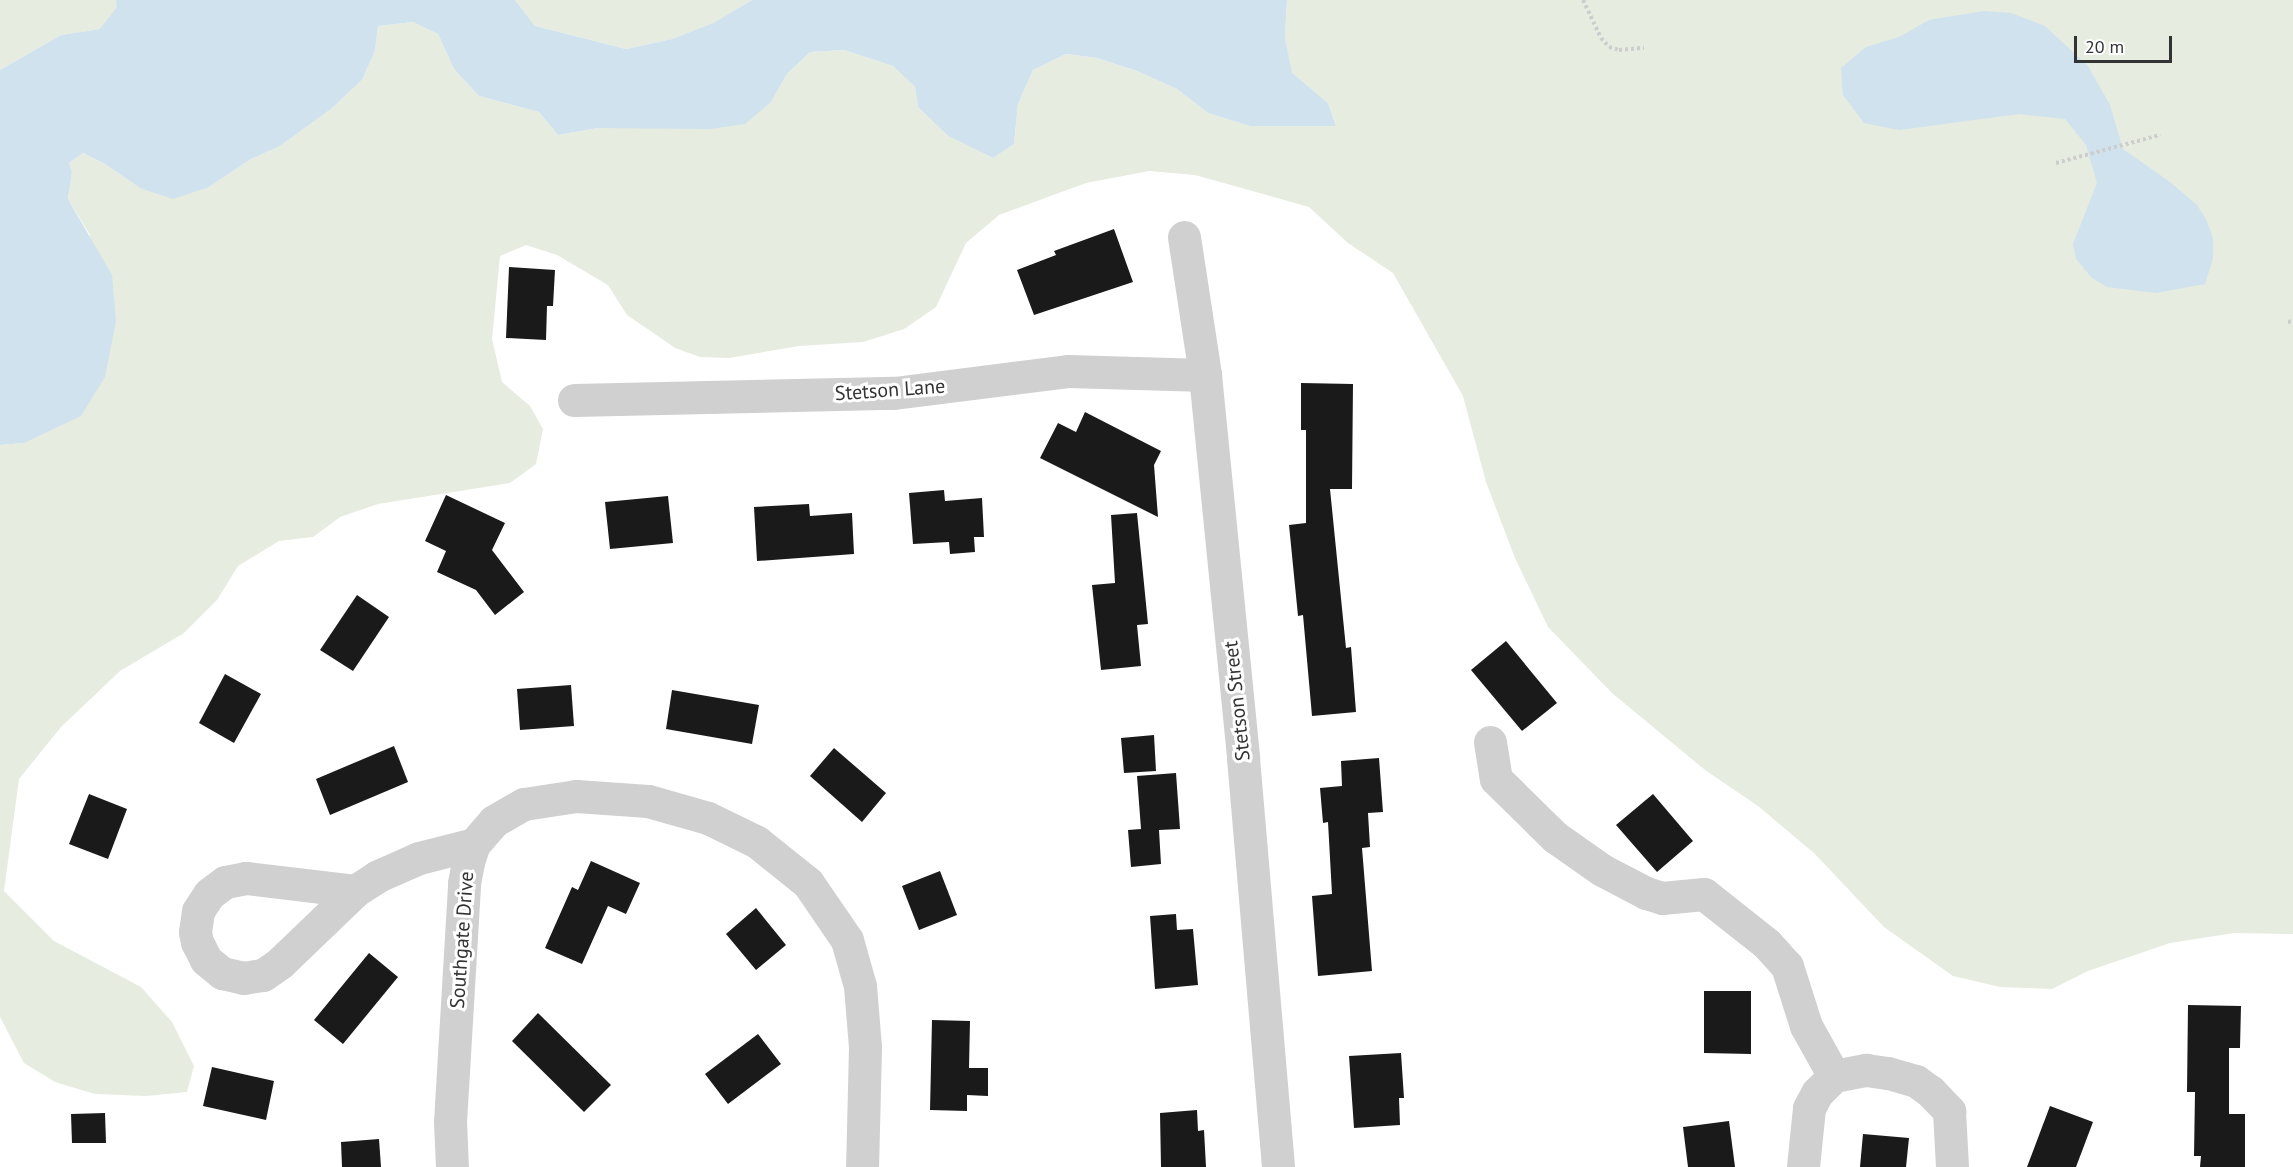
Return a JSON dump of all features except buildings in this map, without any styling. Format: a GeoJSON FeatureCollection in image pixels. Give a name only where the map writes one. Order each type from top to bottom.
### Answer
{"type":"FeatureCollection","features":[{"type":"Feature","properties":{"kind":"street","name":"Stetson Street"},"geometry":{"type":"LineString","coordinates":[[1185,237],[1205,375],[1243,758],[1278,1167]]}},
{"type":"Feature","properties":{"kind":"street","name":"Stetson Lane"},"geometry":{"type":"LineString","coordinates":[[574,400],[894,393],[1068,371],[1205,375]]}},
{"type":"Feature","properties":{"kind":"street"},"geometry":{"type":"LineString","coordinates":[[1491,742],[1496,779],[1555,837],[1611,875],[1662,898],[1704,894],[1767,944],[1787,966],[1806,1026],[1834,1076]]}},
{"type":"Feature","properties":{"kind":"street","name":"Southgate Drive"},"geometry":{"type":"LineString","coordinates":[[452,1167],[450,1122],[463,892],[468,862],[474,844],[494,821],[524,804],[576,796],[648,801],[708,818],[757,842],[808,883],[847,940],[860,986],[865,1047],[862,1167]]}},
{"type":"Feature","properties":{"kind":"street"},"geometry":{"type":"LineString","coordinates":[[355,891],[378,876],[419,858],[474,844]]}},
{"type":"Feature","properties":{"kind":"street"},"geometry":{"type":"LineString","coordinates":[[1803,1167],[1809,1108],[1817,1093],[1834,1076],[1866,1070],[1916,1081],[1930,1091],[1949,1112],[1952,1167]]}},
{"type":"Feature","properties":{"kind":"path"},"geometry":{"type":"LineString","coordinates":[[1583,0],[1601,38],[1609,47],[1619,51],[1644,48]]}},
{"type":"Feature","properties":{"kind":"path"},"geometry":{"type":"LineString","coordinates":[[2056,164],[2160,135]]}},
{"type":"Feature","properties":{"kind":"shaded area"},"geometry":{"type":"Polygon","coordinates":[[[0,0],[116,0],[118,7],[101,29],[61,35],[0,70],[0,0]]]}},
{"type":"Feature","properties":{"kind":"shaded area"},"geometry":{"type":"Polygon","coordinates":[[[515,0],[752,0],[713,23],[672,39],[626,49],[535,26],[515,0]]]}},
{"type":"Feature","properties":{"kind":"shaded area"},"geometry":{"type":"Polygon","coordinates":[[[1287,0],[2293,0],[2293,934],[2234,933],[2170,943],[2088,971],[2052,989],[2000,987],[1953,976],[1884,927],[1815,854],[1758,806],[1705,770],[1612,693],[1548,627],[1515,558],[1486,482],[1463,396],[1393,273],[1348,243],[1309,207],[1195,175],[1149,171],[1086,183],[999,215],[966,243],[936,307],[904,329],[863,342],[799,346],[729,358],[700,357],[675,348],[627,315],[608,285],[557,255],[526,245],[500,256],[492,339],[502,382],[530,406],[543,429],[536,464],[510,483],[378,504],[340,517],[313,537],[279,541],[238,566],[217,600],[184,633],[120,671],[61,727],[19,779],[4,891],[54,941],[141,987],[172,1022],[194,1066],[187,1092],[146,1096],[95,1094],[55,1082],[24,1063],[0,1017],[0,445],[24,443],[90,235],[68,199],[72,172],[69,163],[83,153],[105,164],[140,188],[209,187],[251,159],[280,146],[331,109],[362,80],[375,51],[378,26],[413,22],[438,34],[454,69],[479,96],[539,112],[558,135],[598,128],[636,127],[771,102],[787,74],[810,52],[844,50],[893,66],[915,87],[918,107],[948,136],[993,158],[1014,144],[1018,104],[1033,70],[1066,54],[1097,58],[1137,71],[1177,89],[1208,113],[1250,126],[1336,126],[1328,103],[1291,73],[1285,38],[1287,0]]]}},
{"type":"Feature","properties":{"kind":"water"},"geometry":{"type":"Polygon","coordinates":[[[116,0],[515,0],[535,26],[626,49],[672,39],[713,23],[752,0],[1287,0],[1285,38],[1292,73],[1328,103],[1336,126],[1250,126],[1208,113],[1177,89],[1137,71],[1097,58],[1066,54],[1033,70],[1018,104],[1014,144],[993,158],[948,136],[918,107],[915,87],[893,66],[844,50],[810,52],[787,74],[771,102],[745,124],[710,129],[598,128],[558,135],[539,112],[479,96],[454,69],[438,34],[413,22],[378,26],[375,51],[362,80],[331,109],[280,146],[251,159],[209,187],[173,199],[140,188],[105,164],[83,153],[69,163],[72,172],[68,199],[112,275],[116,321],[105,377],[81,416],[24,443],[0,445],[0,70],[61,35],[100,29],[117,7],[116,0]]]}},
{"type":"Feature","properties":{"kind":"water"},"geometry":{"type":"Polygon","coordinates":[[[1984,11],[2011,13],[2045,26],[2088,66],[2110,105],[2123,149],[2170,182],[2197,205],[2206,219],[2213,238],[2213,259],[2205,284],[2156,293],[2107,287],[2092,278],[2076,259],[2073,244],[2097,183],[2086,145],[2065,119],[2019,114],[1899,130],[1864,123],[1843,95],[1841,68],[1866,47],[1899,37],[1929,20],[1984,11]]]}}]}
